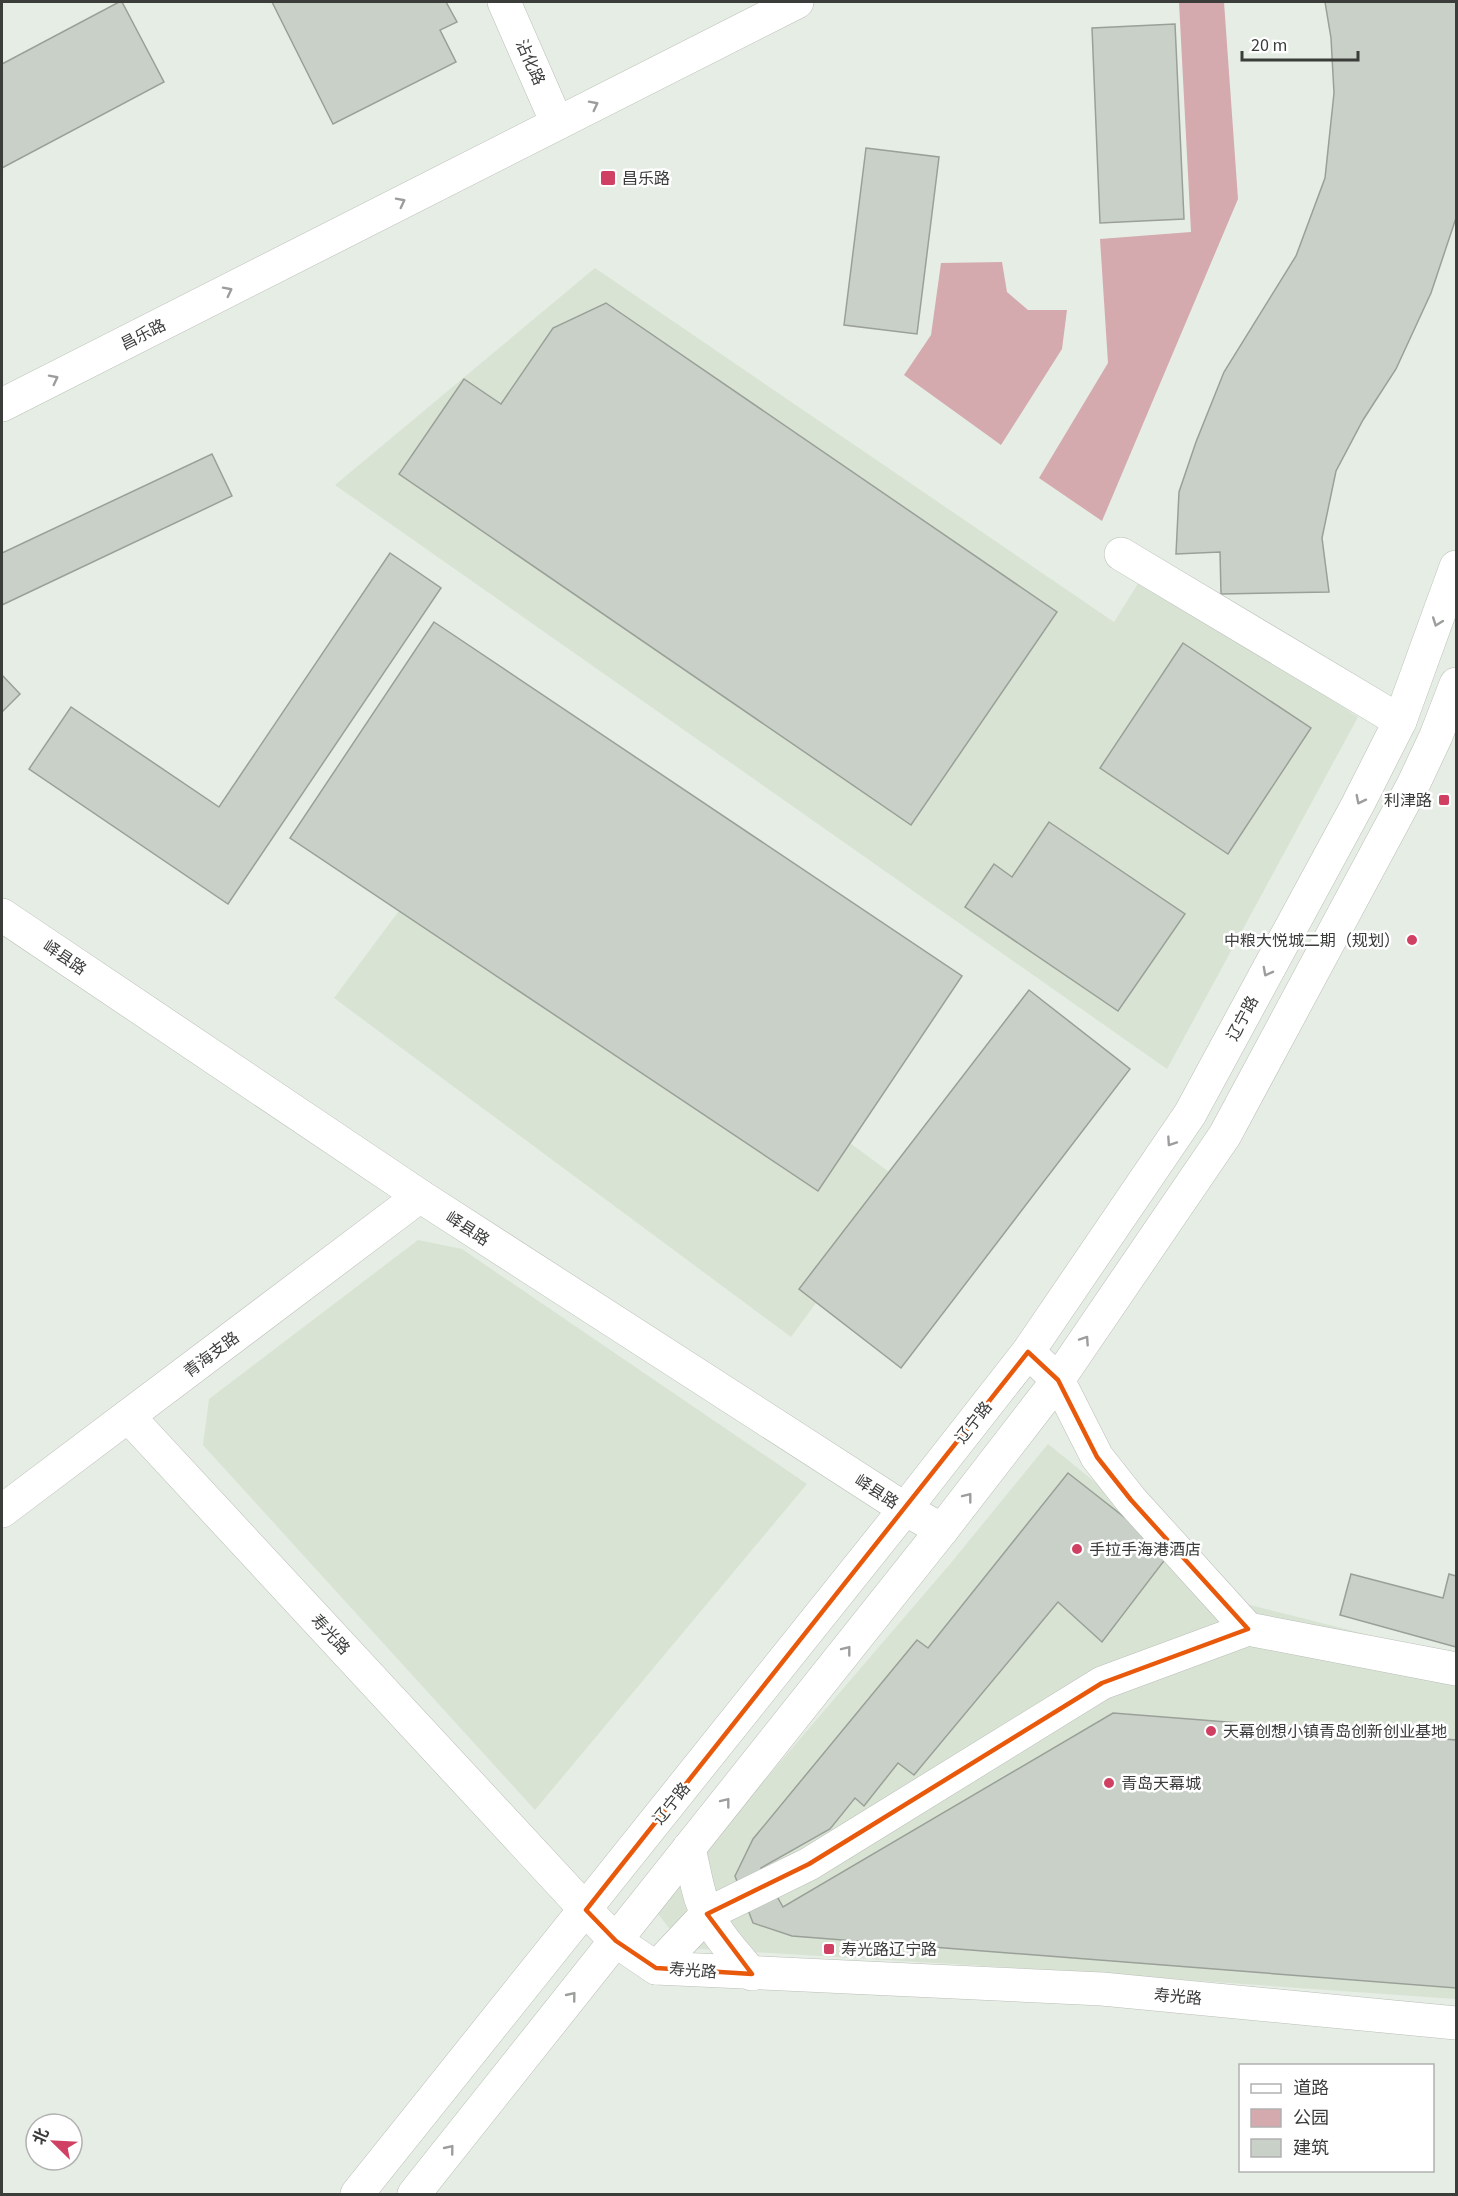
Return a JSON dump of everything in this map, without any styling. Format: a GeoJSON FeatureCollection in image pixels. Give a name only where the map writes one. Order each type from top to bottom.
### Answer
{"type":"FeatureCollection","features":[{"type":"Feature","properties":{"kind":"street","name":"沾化路"},"geometry":{"type":"LineString","coordinates":[[504,2],[557,123]]}},
{"type":"Feature","properties":{"kind":"street","name":"昌乐路"},"geometry":{"type":"LineString","coordinates":[[2,405],[797,2]]}},
{"type":"Feature","properties":{"kind":"street"},"geometry":{"type":"LineString","coordinates":[[1121,554],[1400,721]]}},
{"type":"Feature","properties":{"kind":"street","name":"辽宁路"},"geometry":{"type":"LineString","coordinates":[[357,2194],[586,1910],[1028,1352],[1190,1114],[1358,804],[1400,721],[1456,567]]}},
{"type":"Feature","properties":{"kind":"street"},"geometry":{"type":"LineString","coordinates":[[414,2194],[942,1530],[1058,1380],[1225,1135],[1413,785],[1436,736],[1456,684]]}},
{"type":"Feature","properties":{"kind":"street","name":"峄县路"},"geometry":{"type":"LineString","coordinates":[[2,915],[420,1196],[905,1509],[942,1530]]}},
{"type":"Feature","properties":{"kind":"street","name":"青海支路"},"geometry":{"type":"LineString","coordinates":[[2,1511],[420,1196]]}},
{"type":"Feature","properties":{"kind":"street"},"geometry":{"type":"LineString","coordinates":[[1028,1352],[1058,1380],[1097,1456],[1131,1500],[1248,1629]]}},
{"type":"Feature","properties":{"kind":"street","name":"寿光路"},"geometry":{"type":"LineString","coordinates":[[128,1416],[586,1910],[616,1941],[656,1968],[1102,1989],[1456,2023]]}},
{"type":"Feature","properties":{"kind":"street"},"geometry":{"type":"LineString","coordinates":[[656,1968],[707,1914],[809,1864],[1102,1683],[1248,1629],[1456,1669]]}},
{"type":"Feature","properties":{"kind":"street"},"geometry":{"type":"LineString","coordinates":[[689,1848],[701,1899],[707,1914],[719,1934],[752,1974]]}},
{"type":"Feature","properties":{"kind":"highlighted area"},"geometry":{"type":"Polygon","coordinates":[[[1028,1352],[1058,1380],[1097,1457],[1131,1500],[1248,1629],[1102,1683],[809,1864],[707,1914],[752,1974],[656,1968],[616,1941],[586,1910],[1028,1352]]]}},
{"type":"Feature","properties":{"kind":"shaded area"},"geometry":{"type":"Polygon","coordinates":[[[595,268],[1114,622],[1144,574],[1358,717],[1167,1069],[335,485],[595,268]]]}},
{"type":"Feature","properties":{"kind":"shaded area"},"geometry":{"type":"Polygon","coordinates":[[[448,845],[904,1183],[791,1337],[334,998],[448,845]]]}},
{"type":"Feature","properties":{"kind":"shaded area"},"geometry":{"type":"Polygon","coordinates":[[[418,1240],[462,1249],[807,1484],[535,1810],[203,1445],[209,1399],[418,1240]]]}},
{"type":"Feature","properties":{"kind":"shaded area","name":"青岛天幕城"},"geometry":{"type":"Polygon","coordinates":[[[1048,1444],[1246,1604],[1456,1657],[1456,1999],[986,1966],[685,1948],[654,1909],[950,1564],[1048,1444]]]}},
{"type":"Feature","properties":{"kind":"green space"},"geometry":{"type":"Polygon","coordinates":[[[1179,2],[1224,2],[1238,199],[1102,521],[1039,478],[1108,363],[1100,239],[1191,232],[1179,2]]]}},
{"type":"Feature","properties":{"kind":"green space"},"geometry":{"type":"Polygon","coordinates":[[[1002,262],[1007,292],[1028,310],[1067,310],[1062,349],[1001,445],[904,375],[931,335],[941,263],[1002,262]]]}},
{"type":"Feature","properties":{"kind":"building"},"geometry":{"type":"Polygon","coordinates":[[[122,2],[164,82],[2,168],[2,64],[122,2]]]}},
{"type":"Feature","properties":{"kind":"building"},"geometry":{"type":"Polygon","coordinates":[[[272,2],[446,2],[457,22],[440,30],[456,62],[333,124],[272,2]]]}},
{"type":"Feature","properties":{"kind":"building"},"geometry":{"type":"Polygon","coordinates":[[[1325,2],[1456,2],[1456,218],[1431,293],[1396,369],[1363,420],[1336,471],[1322,538],[1329,592],[1221,594],[1220,552],[1176,554],[1179,492],[1224,372],[1296,256],[1325,178],[1334,93],[1331,38],[1325,2]]]}},
{"type":"Feature","properties":{"kind":"building"},"geometry":{"type":"Polygon","coordinates":[[[1175,24],[1184,219],[1100,223],[1092,28],[1175,24]]]}},
{"type":"Feature","properties":{"kind":"building"},"geometry":{"type":"Polygon","coordinates":[[[866,148],[939,157],[917,334],[844,325],[866,148]]]}},
{"type":"Feature","properties":{"kind":"building"},"geometry":{"type":"Polygon","coordinates":[[[606,303],[1057,612],[911,825],[399,474],[464,379],[501,404],[553,328],[606,303]]]}},
{"type":"Feature","properties":{"kind":"building"},"geometry":{"type":"Polygon","coordinates":[[[212,454],[232,496],[2,605],[2,553],[212,454]]]}},
{"type":"Feature","properties":{"kind":"building"},"geometry":{"type":"Polygon","coordinates":[[[390,553],[441,588],[228,904],[29,769],[71,707],[219,807],[390,553]]]}},
{"type":"Feature","properties":{"kind":"building"},"geometry":{"type":"Polygon","coordinates":[[[434,622],[962,976],[818,1191],[290,838],[434,622]]]}},
{"type":"Feature","properties":{"kind":"building"},"geometry":{"type":"Polygon","coordinates":[[[1183,643],[1311,728],[1228,854],[1100,768],[1183,643]]]}},
{"type":"Feature","properties":{"kind":"building"},"geometry":{"type":"Polygon","coordinates":[[[2,675],[20,694],[2,712],[2,675]]]}},
{"type":"Feature","properties":{"kind":"building"},"geometry":{"type":"Polygon","coordinates":[[[1049,822],[1185,914],[1118,1011],[965,907],[994,864],[1012,877],[1049,822]]]}},
{"type":"Feature","properties":{"kind":"building"},"geometry":{"type":"Polygon","coordinates":[[[1029,990],[1130,1069],[901,1368],[799,1289],[1029,990]]]}},
{"type":"Feature","properties":{"kind":"building","name":"青岛天幕城"},"geometry":{"type":"Polygon","coordinates":[[[1068,1473],[1170,1553],[1102,1642],[1058,1602],[914,1775],[898,1763],[864,1806],[855,1798],[830,1829],[761,1868],[783,1907],[1113,1713],[1456,1740],[1456,1988],[792,1936],[753,1923],[735,1876],[753,1839],[917,1640],[928,1648],[1068,1473]]]}},
{"type":"Feature","properties":{"kind":"building"},"geometry":{"type":"Polygon","coordinates":[[[1351,1574],[1443,1598],[1449,1574],[1456,1576],[1456,1647],[1340,1615],[1351,1574]]]}},
{"type":"Feature","properties":{"kind":"place","name":"昌乐路"},"geometry":{"type":"Point","coordinates":[608,178]}},
{"type":"Feature","properties":{"kind":"place","name":"利津路"},"geometry":{"type":"Point","coordinates":[1444,800]}},
{"type":"Feature","properties":{"kind":"place","name":"中粮大悦城二期（规划）"},"geometry":{"type":"Point","coordinates":[1412,940]}},
{"type":"Feature","properties":{"kind":"place","name":"手拉手海港酒店"},"geometry":{"type":"Point","coordinates":[1077,1549]}},
{"type":"Feature","properties":{"kind":"place","name":"天幕创想小镇青岛创新创业基地"},"geometry":{"type":"Point","coordinates":[1211,1731]}},
{"type":"Feature","properties":{"kind":"place","name":"青岛天幕城"},"geometry":{"type":"Point","coordinates":[1109,1783]}},
{"type":"Feature","properties":{"kind":"place","name":"寿光路辽宁路"},"geometry":{"type":"Point","coordinates":[829,1949]}}]}
